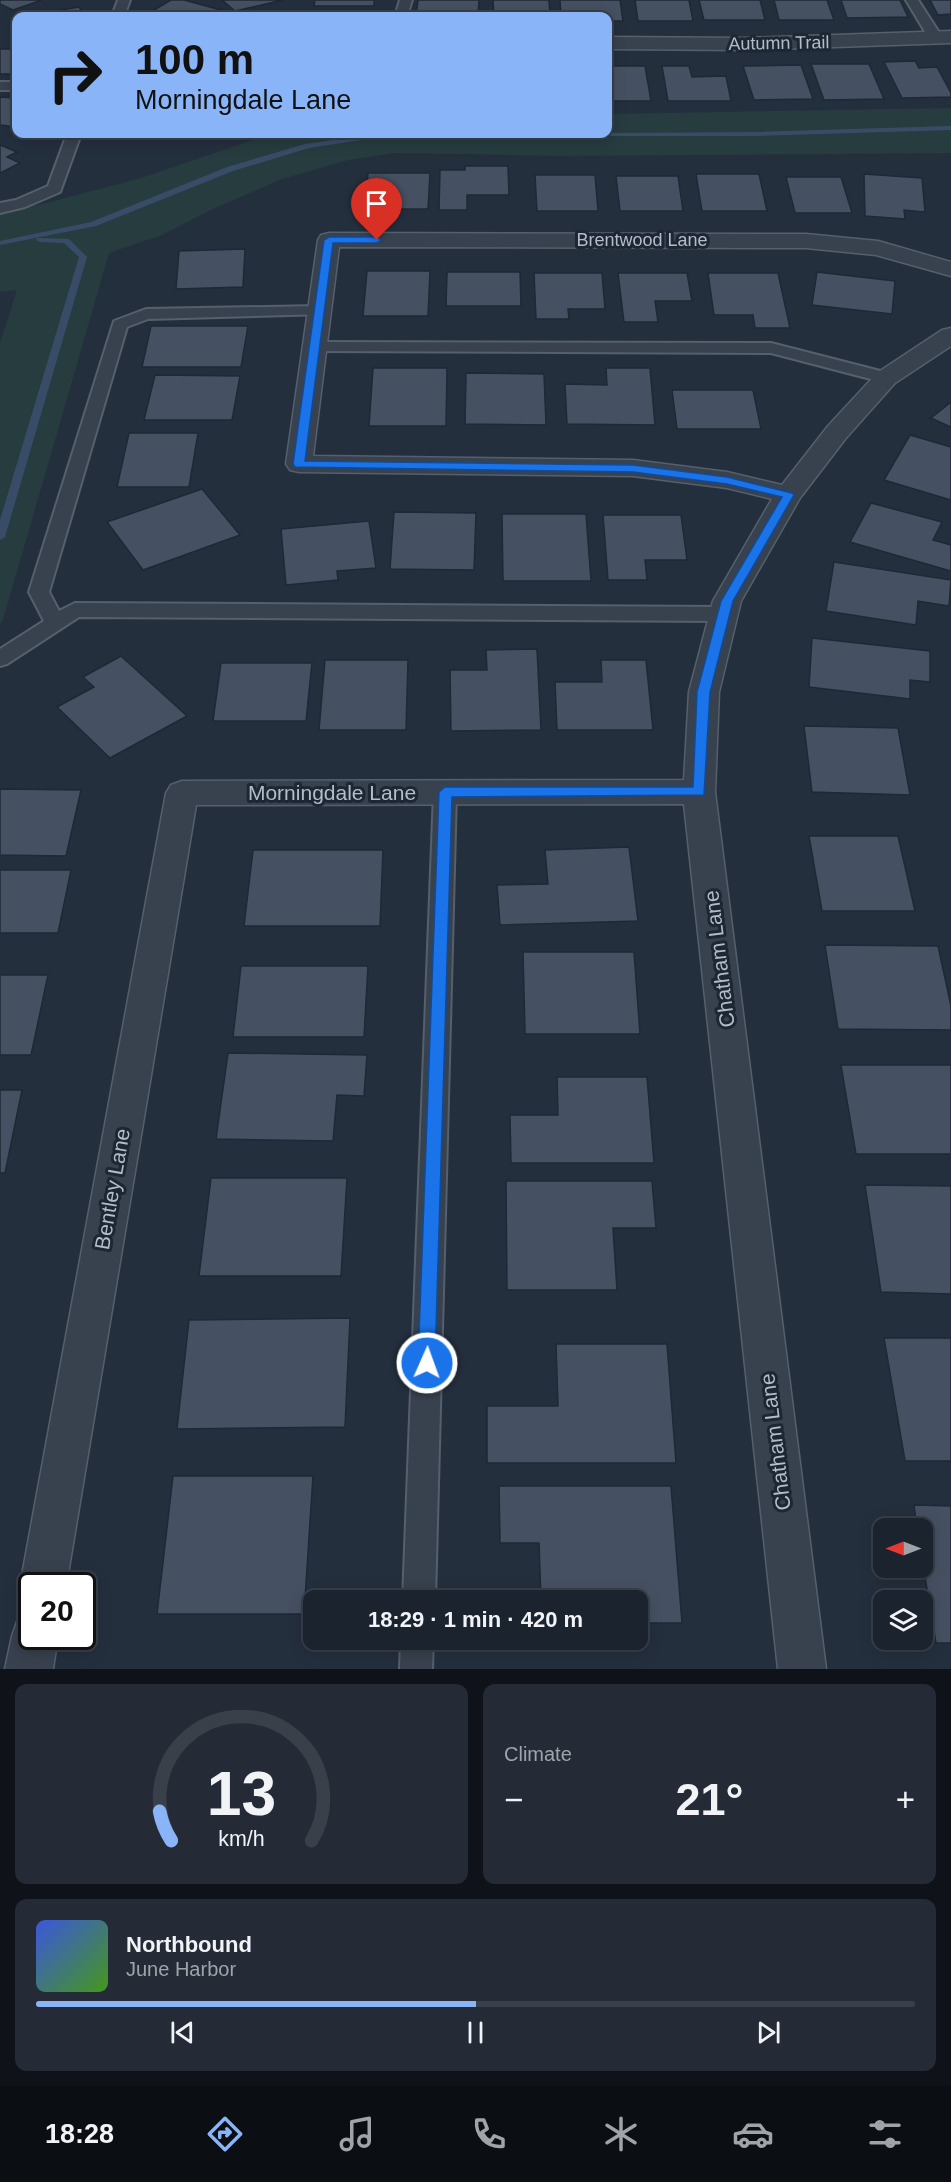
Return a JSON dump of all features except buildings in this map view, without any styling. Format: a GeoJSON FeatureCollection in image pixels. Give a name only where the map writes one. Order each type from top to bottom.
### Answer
{"type":"FeatureCollection","features":[{"type":"Feature","properties":{"kind":"street","name":"Autumn Trail"},"geometry":{"type":"LineString","coordinates":[[612,42],[745,44],[943,37]]}},
{"type":"Feature","properties":{"kind":"street","name":"Brentwood Lane"},"geometry":{"type":"LineString","coordinates":[[320,311],[329,240],[806,241],[878,248],[951,269]]}},
{"type":"Feature","properties":{"kind":"street"},"geometry":{"type":"LineString","coordinates":[[320,311],[299,464],[633,468],[727,480],[788,495]]}},
{"type":"Feature","properties":{"kind":"street","name":"Chatham Lane"},"geometry":{"type":"LineString","coordinates":[[802,1669],[699,792],[704,692],[727,601],[788,495],[837,432],[886,378],[951,335]]}},
{"type":"Feature","properties":{"kind":"street","name":"Morningdale Lane"},"geometry":{"type":"LineString","coordinates":[[182,793],[699,792]]}},
{"type":"Feature","properties":{"kind":"street","name":"Bentley Lane"},"geometry":{"type":"LineString","coordinates":[[45,1572],[182,793]]}},
{"type":"Feature","properties":{"kind":"street"},"geometry":{"type":"LineString","coordinates":[[29,1669],[32,1650]]}},
{"type":"Feature","properties":{"kind":"lane"},"geometry":{"type":"LineString","coordinates":[[912,0],[943,37]]}},
{"type":"Feature","properties":{"kind":"lane"},"geometry":{"type":"LineString","coordinates":[[0,208],[20,204],[55,189],[73,138]]}},
{"type":"Feature","properties":{"kind":"lane"},"geometry":{"type":"LineString","coordinates":[[55,624],[39,592],[120,324],[146,314],[320,311]]}},
{"type":"Feature","properties":{"kind":"lane"},"geometry":{"type":"LineString","coordinates":[[315,347],[771,348],[886,378]]}},
{"type":"Feature","properties":{"kind":"lane"},"geometry":{"type":"LineString","coordinates":[[0,659],[75,610],[724,614]]}},
{"type":"Feature","properties":{"kind":"lane"},"geometry":{"type":"LineString","coordinates":[[419,1590],[445,792]]}},
{"type":"Feature","properties":{"kind":"lane"},"geometry":{"type":"LineString","coordinates":[[417,1650],[417,1669]]}},
{"type":"Feature","properties":{"kind":"green space"},"geometry":{"type":"Polygon","coordinates":[[[951,108],[951,153],[558,156],[395,153],[348,160],[282,179],[213,209],[162,235],[109,253],[0,624],[0,343],[17,290],[0,292],[0,212],[46,203],[138,179],[259,138],[612,138],[612,114],[951,108]]]}},
{"type":"Feature","properties":{"kind":"waterway"},"geometry":{"type":"LineString","coordinates":[[612,134],[755,134],[951,128]]}},
{"type":"Feature","properties":{"kind":"waterway"},"geometry":{"type":"LineString","coordinates":[[0,243],[93,224],[230,169],[308,146],[361,138]]}},
{"type":"Feature","properties":{"kind":"waterway"},"geometry":{"type":"LineString","coordinates":[[0,537],[83,257],[66,241],[40,240]]}},
{"type":"Feature","properties":{"kind":"route"},"geometry":{"type":"LineString","coordinates":[[377,240],[329,240],[299,464],[633,468],[727,480],[788,495],[727,601],[704,692],[699,792],[445,792],[427,1363]]}}]}
